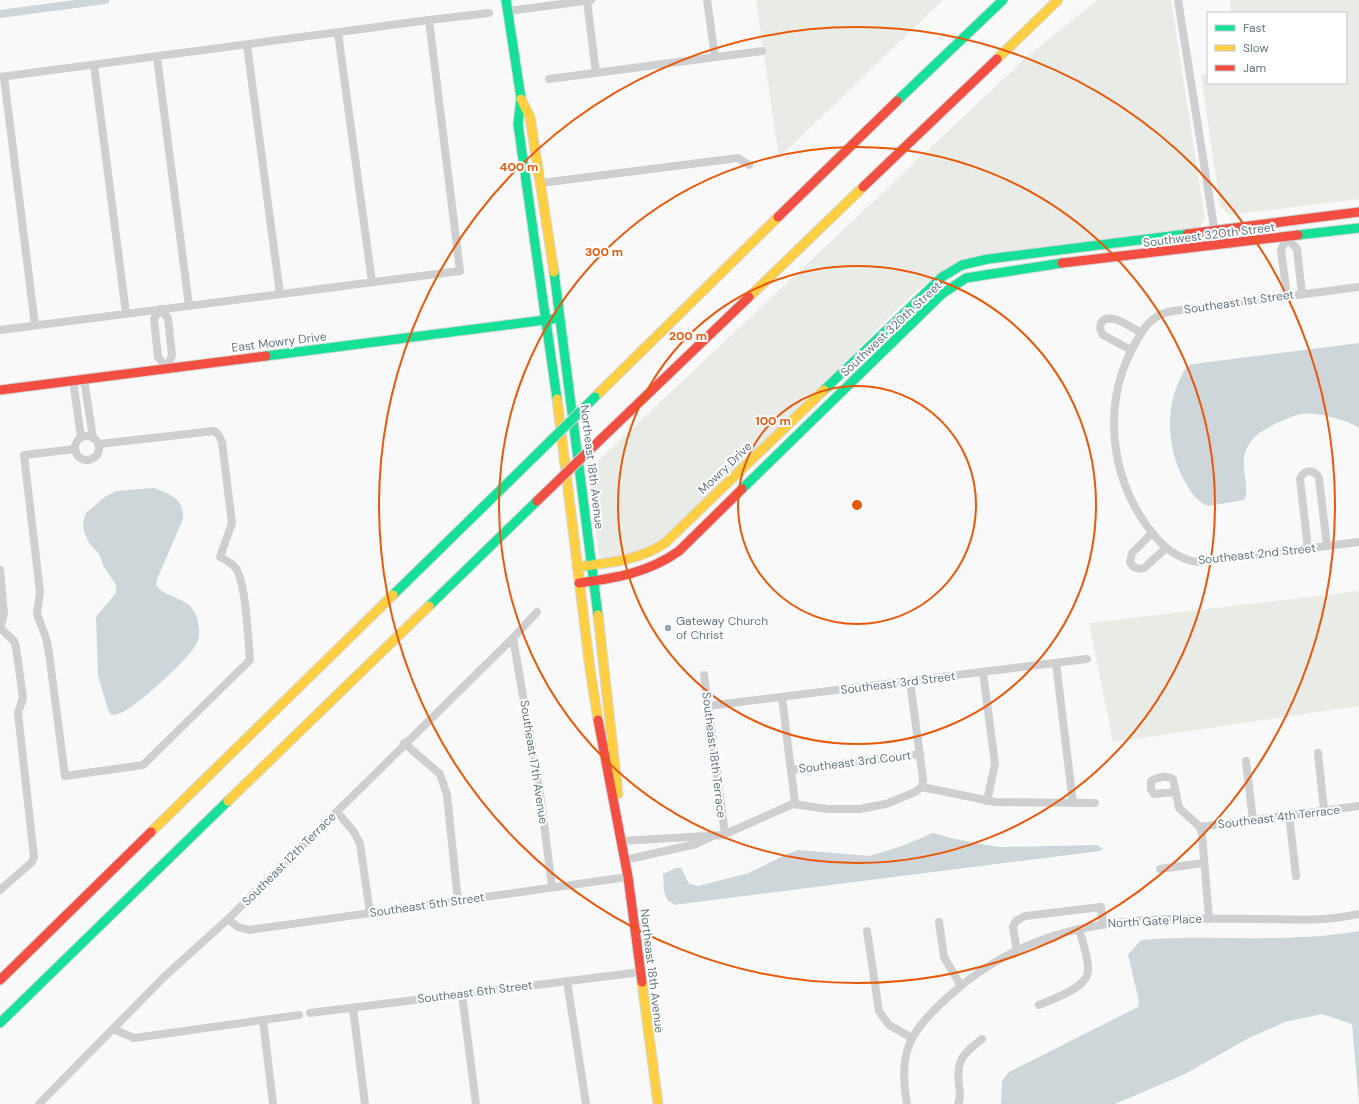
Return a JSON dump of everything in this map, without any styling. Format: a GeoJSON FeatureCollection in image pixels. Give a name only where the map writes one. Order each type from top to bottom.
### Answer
{"type":"FeatureCollection","features":[{"type":"Feature","properties":{"kind":"main road","name":"Northeast 18th Avenue"},"geometry":{"type":"LineString","coordinates":[[506,0],[521,98],[518,124],[565,456],[579,583],[597,713],[628,877],[658,1104]]}},
{"type":"Feature","properties":{"kind":"main road"},"geometry":{"type":"LineString","coordinates":[[934,64],[956,36],[991,0]]}},
{"type":"Feature","properties":{"kind":"main road"},"geometry":{"type":"LineString","coordinates":[[0,980],[934,64],[1003,0]]}},
{"type":"Feature","properties":{"kind":"main road"},"geometry":{"type":"LineString","coordinates":[[0,1023],[600,440],[1058,0]]}},
{"type":"Feature","properties":{"kind":"main road","name":"Northeast 18th Avenue"},"geometry":{"type":"LineString","coordinates":[[521,98],[530,118],[561,318],[614,743],[622,841]]}},
{"type":"Feature","properties":{"kind":"main road","name":"Southwest 320th Street"},"geometry":{"type":"LineString","coordinates":[[982,260],[1359,212]]}},
{"type":"Feature","properties":{"kind":"main road"},"geometry":{"type":"LineString","coordinates":[[1286,221],[1287,238]]}},
{"type":"Feature","properties":{"kind":"main road","name":"Southwest 320th Street"},"geometry":{"type":"LineString","coordinates":[[579,583],[633,575],[663,563],[680,551],[942,294],[966,278],[1065,263],[1287,238],[1359,228]]}},
{"type":"Feature","properties":{"kind":"main road","name":"Mowry Drive"},"geometry":{"type":"LineString","coordinates":[[577,567],[635,559],[661,546],[932,286],[957,267],[982,260]]}},
{"type":"Feature","properties":{"kind":"main road","name":"East Mowry Drive"},"geometry":{"type":"LineString","coordinates":[[0,390],[561,318]]}},
{"type":"Feature","properties":{"kind":"street"},"geometry":{"type":"LineString","coordinates":[[508,11],[589,0],[596,73]]}},
{"type":"Feature","properties":{"kind":"street"},"geometry":{"type":"LineString","coordinates":[[707,0],[715,58]]}},
{"type":"Feature","properties":{"kind":"street"},"geometry":{"type":"LineString","coordinates":[[1178,0],[1217,246]]}},
{"type":"Feature","properties":{"kind":"street"},"geometry":{"type":"LineString","coordinates":[[35,325],[2,77],[490,13]]}},
{"type":"Feature","properties":{"kind":"street"},"geometry":{"type":"LineString","coordinates":[[0,330],[460,270],[429,20]]}},
{"type":"Feature","properties":{"kind":"street"},"geometry":{"type":"LineString","coordinates":[[338,33],[372,282]]}},
{"type":"Feature","properties":{"kind":"street"},"geometry":{"type":"LineString","coordinates":[[247,45],[280,294]]}},
{"type":"Feature","properties":{"kind":"street"},"geometry":{"type":"LineString","coordinates":[[549,79],[762,52]]}},
{"type":"Feature","properties":{"kind":"street"},"geometry":{"type":"LineString","coordinates":[[157,57],[189,306]]}},
{"type":"Feature","properties":{"kind":"street"},"geometry":{"type":"LineString","coordinates":[[94,65],[126,314]]}},
{"type":"Feature","properties":{"kind":"street"},"geometry":{"type":"LineString","coordinates":[[541,183],[738,158],[749,165]]}},
{"type":"Feature","properties":{"kind":"street"},"geometry":{"type":"LineString","coordinates":[[1287,296],[1281,250],[1287,238],[1297,249],[1302,294]]}},
{"type":"Feature","properties":{"kind":"street"},"geometry":{"type":"LineString","coordinates":[[1284,270],[1299,268]]}},
{"type":"Feature","properties":{"kind":"street","name":"Southeast 1st Street"},"geometry":{"type":"LineString","coordinates":[[1152,533],[1130,497],[1119,466],[1114,425],[1116,398],[1123,369],[1141,332],[1153,318],[1164,312],[1359,287]]}},
{"type":"Feature","properties":{"kind":"street"},"geometry":{"type":"LineString","coordinates":[[160,309],[168,318],[172,355],[167,368],[158,357],[154,319],[160,309]]}},
{"type":"Feature","properties":{"kind":"street"},"geometry":{"type":"LineString","coordinates":[[1132,348],[1103,335],[1100,332],[1102,323],[1105,319],[1114,318],[1141,332]]}},
{"type":"Feature","properties":{"kind":"street"},"geometry":{"type":"LineString","coordinates":[[156,339],[170,338]]}},
{"type":"Feature","properties":{"kind":"street"},"geometry":{"type":"LineString","coordinates":[[84,379],[93,438],[98,444],[98,452],[89,460],[78,456],[75,449],[76,442],[81,437],[93,438]]}},
{"type":"Feature","properties":{"kind":"street"},"geometry":{"type":"LineString","coordinates":[[73,380],[81,437]]}},
{"type":"Feature","properties":{"kind":"street"},"geometry":{"type":"LineString","coordinates":[[75,449],[24,455],[40,592],[37,614],[39,625],[46,638],[49,653],[65,776],[143,765],[250,660],[241,583],[237,570],[229,562],[220,557],[232,524],[222,442],[218,434],[214,431],[98,444]]}},
{"type":"Feature","properties":{"kind":"street"},"geometry":{"type":"LineString","coordinates":[[1308,549],[1300,479],[1305,472],[1309,471],[1317,474],[1319,478],[1327,546]]}},
{"type":"Feature","properties":{"kind":"street"},"geometry":{"type":"LineString","coordinates":[[1152,533],[1132,553],[1130,557],[1132,566],[1140,570],[1144,568],[1163,545]]}},
{"type":"Feature","properties":{"kind":"street","name":"Southeast 2nd Street"},"geometry":{"type":"LineString","coordinates":[[1152,533],[1163,545],[1184,559],[1198,562],[1359,542]]}},
{"type":"Feature","properties":{"kind":"street"},"geometry":{"type":"LineString","coordinates":[[0,570],[4,614],[0,628],[14,641],[16,647],[23,698],[18,713],[34,857],[32,862],[0,890]]}},
{"type":"Feature","properties":{"kind":"street","name":"Southeast 12th Terrace"},"geometry":{"type":"LineString","coordinates":[[39,1104],[164,977],[228,919],[337,812],[404,743],[513,638],[536,612]]}},
{"type":"Feature","properties":{"kind":"street","name":"Southeast 17th Avenue"},"geometry":{"type":"LineString","coordinates":[[513,638],[541,800],[552,887]]}},
{"type":"Feature","properties":{"kind":"street","name":"Southeast 3rd Street"},"geometry":{"type":"LineString","coordinates":[[708,706],[1087,659]]}},
{"type":"Feature","properties":{"kind":"street"},"geometry":{"type":"LineString","coordinates":[[1056,663],[1073,803]]}},
{"type":"Feature","properties":{"kind":"street"},"geometry":{"type":"LineString","coordinates":[[983,672],[995,764],[987,800]]}},
{"type":"Feature","properties":{"kind":"street","name":"Southeast 18th Terrace"},"geometry":{"type":"LineString","coordinates":[[704,675],[725,834]]}},
{"type":"Feature","properties":{"kind":"street"},"geometry":{"type":"LineString","coordinates":[[910,681],[923,779],[922,787]]}},
{"type":"Feature","properties":{"kind":"street"},"geometry":{"type":"LineString","coordinates":[[782,697],[795,804]]}},
{"type":"Feature","properties":{"kind":"street"},"geometry":{"type":"LineString","coordinates":[[404,743],[440,774],[447,795],[458,901]]}},
{"type":"Feature","properties":{"kind":"street","name":"Southeast 3rd Court"},"geometry":{"type":"LineString","coordinates":[[791,770],[920,754]]}},
{"type":"Feature","properties":{"kind":"street"},"geometry":{"type":"LineString","coordinates":[[1318,754],[1324,810]]}},
{"type":"Feature","properties":{"kind":"street"},"geometry":{"type":"LineString","coordinates":[[1246,761],[1253,820]]}},
{"type":"Feature","properties":{"kind":"street"},"geometry":{"type":"LineString","coordinates":[[622,841],[714,836],[725,834],[795,804],[828,809],[859,809],[886,804],[915,792],[922,787],[1002,803],[1095,804]]}},
{"type":"Feature","properties":{"kind":"street"},"geometry":{"type":"LineString","coordinates":[[1176,792],[1178,805],[1181,810],[1200,827],[1203,837],[1203,863],[1209,919]]}},
{"type":"Feature","properties":{"kind":"street","name":"Southeast 4th Terrace"},"geometry":{"type":"LineString","coordinates":[[1200,827],[1289,814],[1359,806]]}},
{"type":"Feature","properties":{"kind":"street"},"geometry":{"type":"LineString","coordinates":[[337,812],[352,828],[360,844],[370,913]]}},
{"type":"Feature","properties":{"kind":"street"},"geometry":{"type":"LineString","coordinates":[[1289,814],[1296,876]]}},
{"type":"Feature","properties":{"kind":"street"},"geometry":{"type":"LineString","coordinates":[[625,860],[696,844],[714,836]]}},
{"type":"Feature","properties":{"kind":"street"},"geometry":{"type":"LineString","coordinates":[[1160,869],[1203,863]]}},
{"type":"Feature","properties":{"kind":"street","name":"Southeast 5th Street"},"geometry":{"type":"LineString","coordinates":[[228,919],[238,927],[249,930],[628,877]]}},
{"type":"Feature","properties":{"kind":"street"},"geometry":{"type":"LineString","coordinates":[[1017,951],[1013,927],[1016,921],[1025,916],[1101,906],[1103,924]]}},
{"type":"Feature","properties":{"kind":"street","name":"North Gate Place"},"geometry":{"type":"LineString","coordinates":[[907,1104],[904,1065],[906,1051],[912,1038],[927,1017],[961,986],[982,970],[1017,951],[1060,934],[1079,929],[1103,924],[1145,919],[1332,919],[1359,914]]}},
{"type":"Feature","properties":{"kind":"street"},"geometry":{"type":"LineString","coordinates":[[939,922],[944,956],[961,986]]}},
{"type":"Feature","properties":{"kind":"street"},"geometry":{"type":"LineString","coordinates":[[1039,1005],[1077,987],[1086,978],[1088,964],[1079,929]]}},
{"type":"Feature","properties":{"kind":"street"},"geometry":{"type":"LineString","coordinates":[[867,931],[879,1011],[889,1025],[912,1038]]}},
{"type":"Feature","properties":{"kind":"street","name":"Southeast 6th Street"},"geometry":{"type":"LineString","coordinates":[[310,1013],[640,972]]}},
{"type":"Feature","properties":{"kind":"street"},"geometry":{"type":"LineString","coordinates":[[567,981],[586,1104]]}},
{"type":"Feature","properties":{"kind":"street"},"geometry":{"type":"LineString","coordinates":[[462,994],[476,1104]]}},
{"type":"Feature","properties":{"kind":"street"},"geometry":{"type":"LineString","coordinates":[[353,1008],[365,1104]]}},
{"type":"Feature","properties":{"kind":"street"},"geometry":{"type":"LineString","coordinates":[[114,1029],[134,1038],[299,1015]]}},
{"type":"Feature","properties":{"kind":"street"},"geometry":{"type":"LineString","coordinates":[[263,1020],[273,1104]]}},
{"type":"Feature","properties":{"kind":"street"},"geometry":{"type":"LineString","coordinates":[[958,1104],[960,1095],[958,1074],[960,1062],[966,1052],[982,1039]]}},
{"type":"Feature","properties":{"kind":"shaded area"},"geometry":{"type":"Polygon","coordinates":[[[756,0],[943,0],[779,158],[756,0]]]}},
{"type":"Feature","properties":{"kind":"shaded area"},"geometry":{"type":"Polygon","coordinates":[[[1098,0],[1171,0],[1205,219],[1199,228],[961,260],[932,278],[904,302],[681,523],[658,543],[636,554],[604,559],[599,555],[589,469],[1030,54],[1098,0]]]}},
{"type":"Feature","properties":{"kind":"shaded area"},"geometry":{"type":"Polygon","coordinates":[[[1230,0],[1359,0],[1359,199],[1229,215],[1220,206],[1201,75],[1207,74],[1207,84],[1347,84],[1347,12],[1231,12],[1230,0]]]}},
{"type":"Feature","properties":{"kind":"shaded area"},"geometry":{"type":"Polygon","coordinates":[[[1359,343],[1359,428],[1340,419],[1307,413],[1296,415],[1284,420],[1257,435],[1246,450],[1244,463],[1246,495],[1244,500],[1208,506],[1197,499],[1187,486],[1179,470],[1170,431],[1170,418],[1175,392],[1186,368],[1193,364],[1359,343]]]}},
{"type":"Feature","properties":{"kind":"shaded area"},"geometry":{"type":"Polygon","coordinates":[[[154,488],[175,498],[179,502],[183,512],[183,519],[157,579],[156,585],[160,590],[192,608],[198,620],[199,636],[193,650],[163,680],[130,708],[116,715],[111,715],[108,710],[98,676],[96,617],[116,593],[116,585],[104,567],[99,554],[89,543],[84,531],[83,522],[86,513],[106,496],[116,491],[154,488]]]}},
{"type":"Feature","properties":{"kind":"shaded area"},"geometry":{"type":"Polygon","coordinates":[[[1359,591],[1359,706],[1113,742],[1089,623],[1359,591]]]}},
{"type":"Feature","properties":{"kind":"shaded area"},"geometry":{"type":"Polygon","coordinates":[[[933,833],[955,839],[998,847],[1097,845],[1103,849],[1100,851],[676,905],[668,901],[664,891],[663,874],[676,868],[681,868],[689,884],[698,886],[749,873],[787,854],[799,850],[869,856],[902,846],[933,833]]]}},
{"type":"Feature","properties":{"kind":"shaded area"},"geometry":{"type":"Polygon","coordinates":[[[1359,931],[1359,1104],[1352,1024],[1322,1014],[1285,1022],[1249,1038],[1183,1075],[1115,1104],[1001,1104],[1002,1081],[1009,1072],[1138,1007],[1139,1001],[1128,955],[1141,940],[1168,938],[1305,937],[1359,931]]]}},
{"type":"Feature","properties":{"kind":"waterway"},"geometry":{"type":"LineString","coordinates":[[0,14],[105,0]]}},
{"type":"Feature","properties":{"kind":"traffic: fast"},"geometry":{"type":"LineString","coordinates":[[506,0],[521,98],[518,124],[557,399]]}},
{"type":"Feature","properties":{"kind":"traffic: fast"},"geometry":{"type":"LineString","coordinates":[[897,101],[1003,0]]}},
{"type":"Feature","properties":{"kind":"traffic: fast"},"geometry":{"type":"LineString","coordinates":[[1298,235],[1359,228]]}},
{"type":"Feature","properties":{"kind":"traffic: fast"},"geometry":{"type":"LineString","coordinates":[[824,390],[942,277],[962,265],[988,259],[1187,234]]}},
{"type":"Feature","properties":{"kind":"traffic: fast"},"geometry":{"type":"LineString","coordinates":[[742,489],[942,294],[966,278],[1062,263]]}},
{"type":"Feature","properties":{"kind":"traffic: fast"},"geometry":{"type":"LineString","coordinates":[[554,272],[598,615]]}},
{"type":"Feature","properties":{"kind":"traffic: fast"},"geometry":{"type":"LineString","coordinates":[[266,356],[553,319]]}},
{"type":"Feature","properties":{"kind":"traffic: fast"},"geometry":{"type":"LineString","coordinates":[[533,458],[595,397]]}},
{"type":"Feature","properties":{"kind":"traffic: fast"},"geometry":{"type":"LineString","coordinates":[[393,595],[533,458]]}},
{"type":"Feature","properties":{"kind":"traffic: fast"},"geometry":{"type":"LineString","coordinates":[[429,606],[537,501]]}},
{"type":"Feature","properties":{"kind":"traffic: fast"},"geometry":{"type":"LineString","coordinates":[[0,1023],[228,801]]}},
{"type":"Feature","properties":{"kind":"traffic: slow"},"geometry":{"type":"LineString","coordinates":[[997,59],[1058,0]]}},
{"type":"Feature","properties":{"kind":"traffic: slow"},"geometry":{"type":"LineString","coordinates":[[521,99],[530,117],[554,272]]}},
{"type":"Feature","properties":{"kind":"traffic: slow"},"geometry":{"type":"LineString","coordinates":[[749,297],[863,187]]}},
{"type":"Feature","properties":{"kind":"traffic: slow"},"geometry":{"type":"LineString","coordinates":[[595,397],[778,217]]}},
{"type":"Feature","properties":{"kind":"traffic: slow"},"geometry":{"type":"LineString","coordinates":[[577,567],[622,560],[644,554],[665,543],[824,390]]}},
{"type":"Feature","properties":{"kind":"traffic: slow"},"geometry":{"type":"LineString","coordinates":[[557,399],[590,669],[598,720]]}},
{"type":"Feature","properties":{"kind":"traffic: slow"},"geometry":{"type":"LineString","coordinates":[[151,832],[393,595]]}},
{"type":"Feature","properties":{"kind":"traffic: slow"},"geometry":{"type":"LineString","coordinates":[[228,801],[429,606]]}},
{"type":"Feature","properties":{"kind":"traffic: slow"},"geometry":{"type":"LineString","coordinates":[[598,615],[618,794]]}},
{"type":"Feature","properties":{"kind":"traffic: slow"},"geometry":{"type":"LineString","coordinates":[[642,982],[658,1104]]}},
{"type":"Feature","properties":{"kind":"traffic: jam"},"geometry":{"type":"LineString","coordinates":[[863,187],[997,59]]}},
{"type":"Feature","properties":{"kind":"traffic: jam"},"geometry":{"type":"LineString","coordinates":[[778,217],[897,101]]}},
{"type":"Feature","properties":{"kind":"traffic: jam"},"geometry":{"type":"LineString","coordinates":[[1187,234],[1359,212]]}},
{"type":"Feature","properties":{"kind":"traffic: jam"},"geometry":{"type":"LineString","coordinates":[[1062,263],[1298,235]]}},
{"type":"Feature","properties":{"kind":"traffic: jam"},"geometry":{"type":"LineString","coordinates":[[600,440],[749,297]]}},
{"type":"Feature","properties":{"kind":"traffic: jam"},"geometry":{"type":"LineString","coordinates":[[0,390],[266,356]]}},
{"type":"Feature","properties":{"kind":"traffic: jam"},"geometry":{"type":"LineString","coordinates":[[537,501],[600,440]]}},
{"type":"Feature","properties":{"kind":"traffic: jam"},"geometry":{"type":"LineString","coordinates":[[579,583],[619,576],[656,565],[679,551],[742,489]]}},
{"type":"Feature","properties":{"kind":"traffic: jam"},"geometry":{"type":"LineString","coordinates":[[598,720],[628,877],[642,982]]}},
{"type":"Feature","properties":{"kind":"traffic: jam"},"geometry":{"type":"LineString","coordinates":[[0,980],[151,832]]}},
{"type":"Feature","properties":{"kind":"place","name":"Gateway Church of Christ"},"geometry":{"type":"Point","coordinates":[668,628]}}]}
